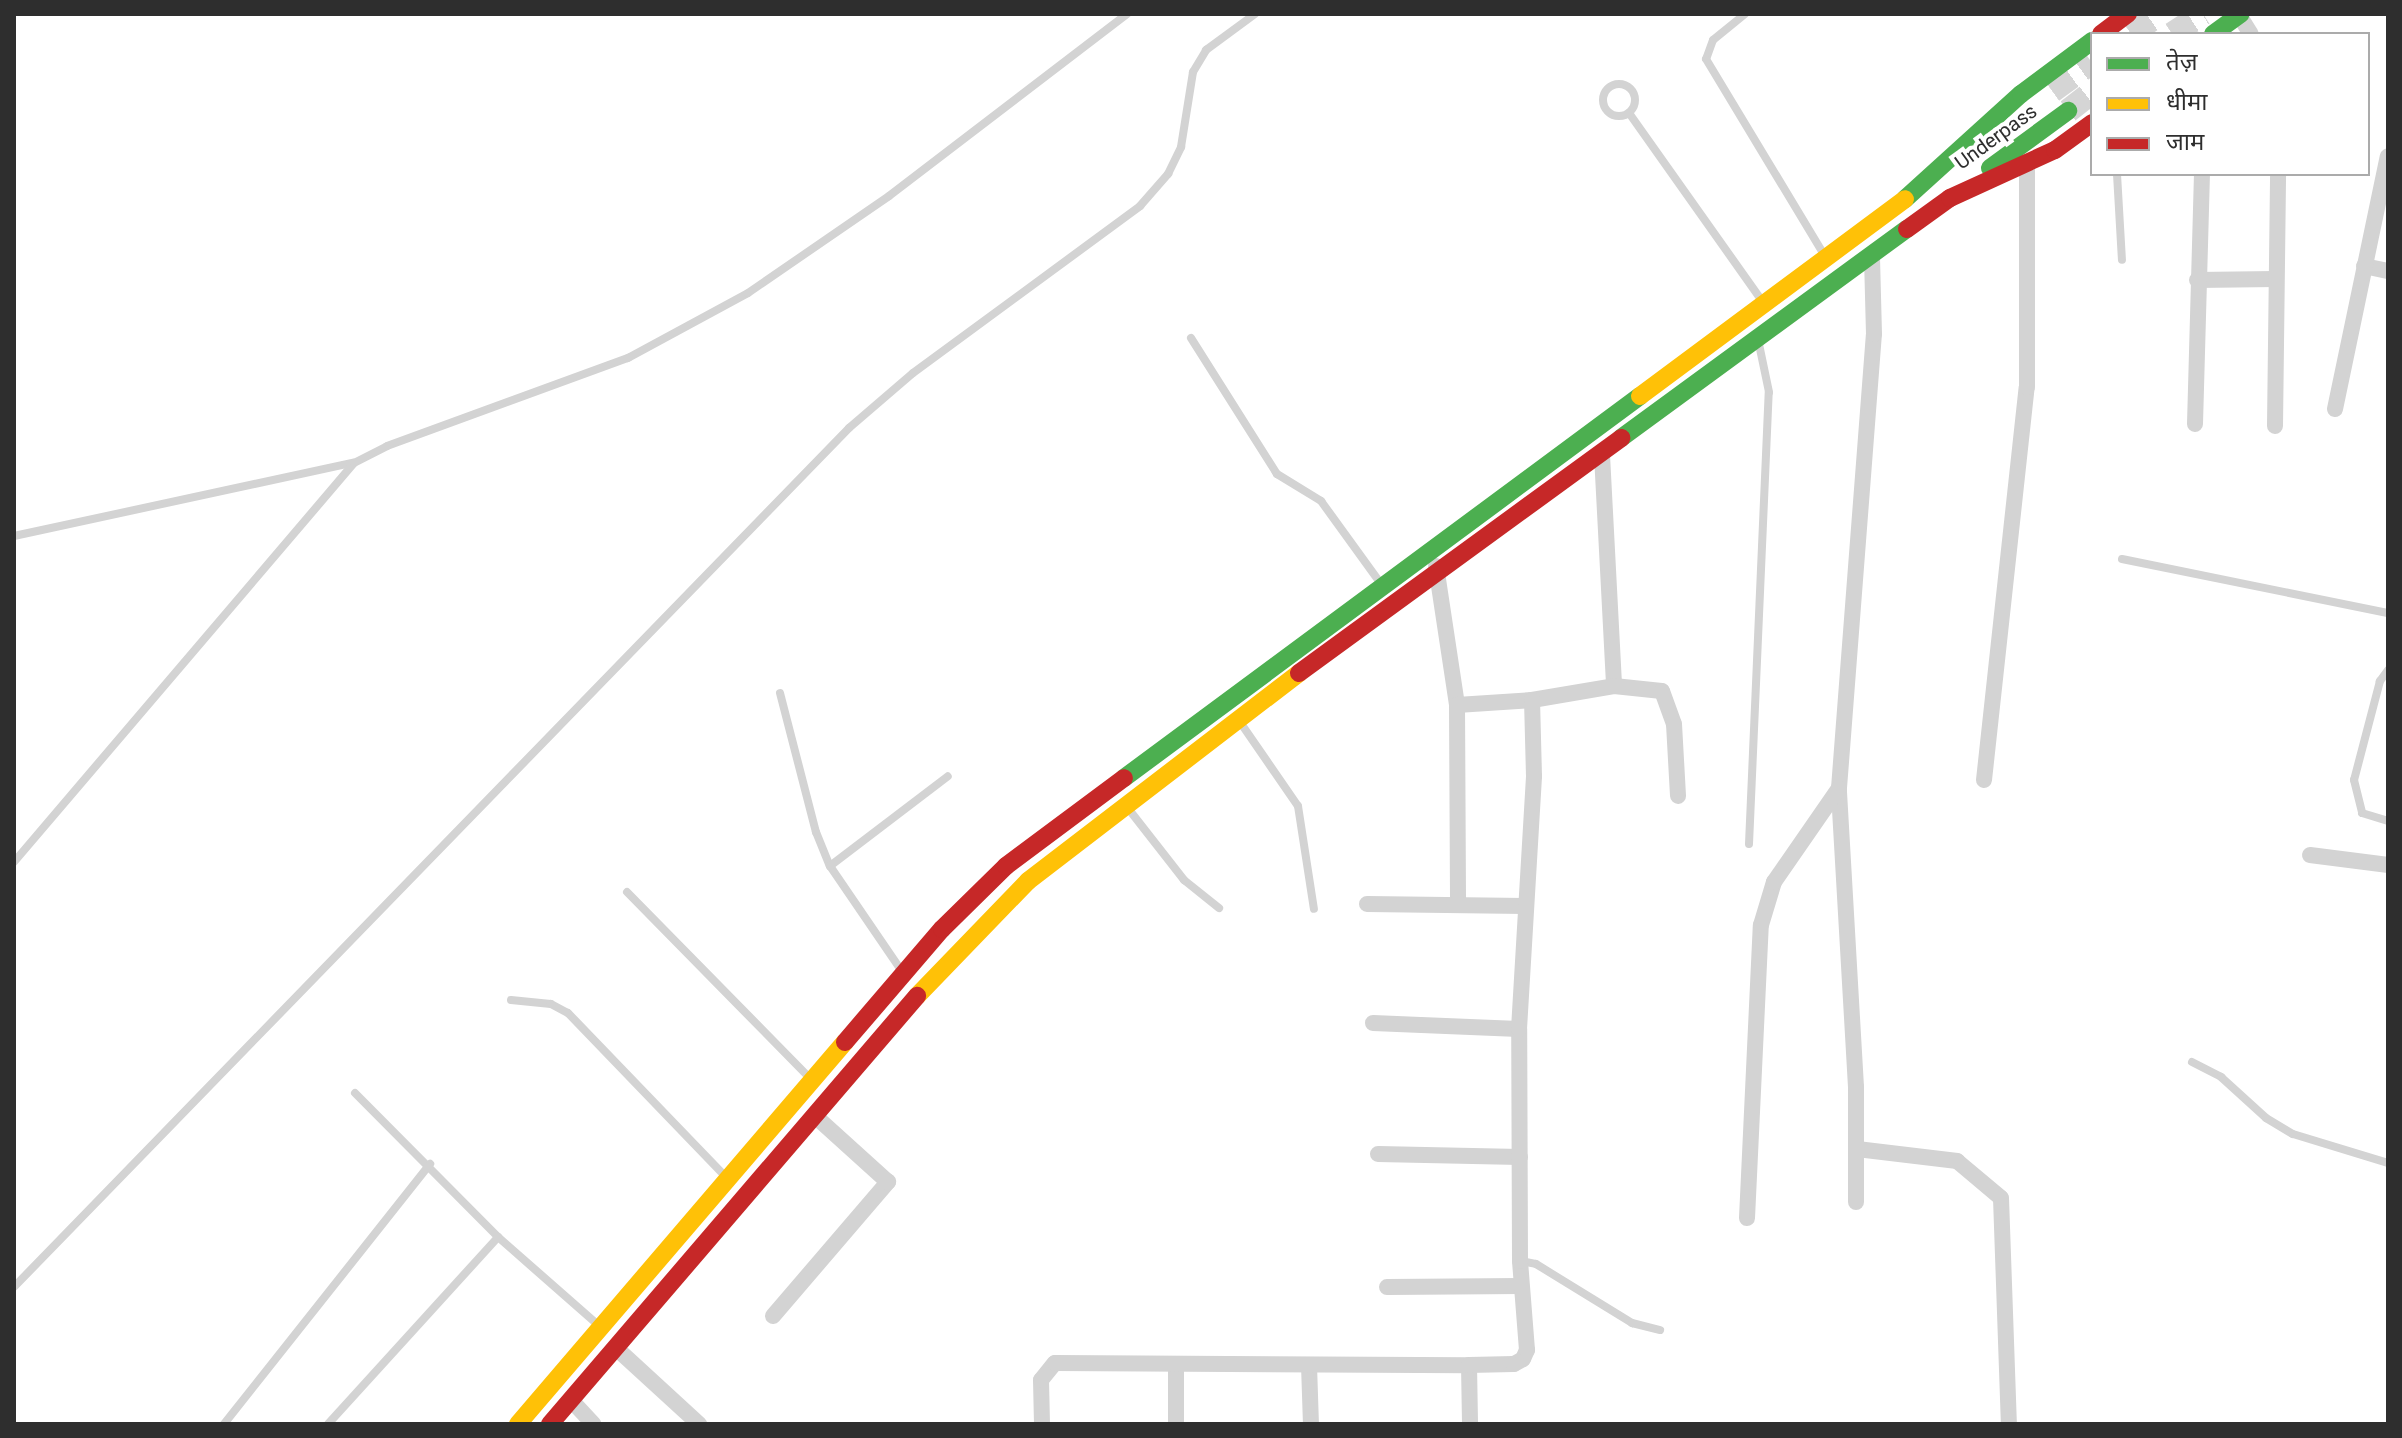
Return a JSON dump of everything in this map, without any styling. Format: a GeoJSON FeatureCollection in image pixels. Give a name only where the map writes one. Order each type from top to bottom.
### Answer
{"type":"FeatureCollection","features":[{"type":"Feature","properties":{"kind":"main road"},"geometry":{"type":"LineString","coordinates":[[2104,32],[2128,14]]}},
{"type":"Feature","properties":{"kind":"main road"},"geometry":{"type":"LineString","coordinates":[[2216,32],[2240,14]]}},
{"type":"Feature","properties":{"kind":"main road"},"geometry":{"type":"LineString","coordinates":[[518,1424],[903,974],[1006,866],[1936,176],[2021,94],[2090,42]]}},
{"type":"Feature","properties":{"kind":"main road","name":"Underpass"},"geometry":{"type":"LineString","coordinates":[[1936,176],[2052,91]]}},
{"type":"Feature","properties":{"kind":"main road","name":"Underpass"},"geometry":{"type":"LineString","coordinates":[[1950,198],[2068,111]]}},
{"type":"Feature","properties":{"kind":"main road"},"geometry":{"type":"LineString","coordinates":[[550,1424],[961,945],[1028,881],[1439,571],[1602,455],[1950,198],[2027,163],[2090,124]]}},
{"type":"Feature","properties":{"kind":"street"},"geometry":{"type":"LineString","coordinates":[[2240,14],[2250,32]]}},
{"type":"Feature","properties":{"kind":"street"},"geometry":{"type":"LineString","coordinates":[[2335,409],[2388,156]]}},
{"type":"Feature","properties":{"kind":"street"},"geometry":{"type":"LineString","coordinates":[[1984,780],[2027,387],[2027,163]]}},
{"type":"Feature","properties":{"kind":"street"},"geometry":{"type":"LineString","coordinates":[[2195,424],[2202,176]]}},
{"type":"Feature","properties":{"kind":"street"},"geometry":{"type":"LineString","coordinates":[[2275,426],[2278,176]]}},
{"type":"Feature","properties":{"kind":"street"},"geometry":{"type":"LineString","coordinates":[[1856,1202],[1857,1149],[1839,788],[1874,334],[1872,256]]}},
{"type":"Feature","properties":{"kind":"street"},"geometry":{"type":"LineString","coordinates":[[2364,266],[2388,271]]}},
{"type":"Feature","properties":{"kind":"street"},"geometry":{"type":"LineString","coordinates":[[2197,280],[2275,279]]}},
{"type":"Feature","properties":{"kind":"street"},"geometry":{"type":"LineString","coordinates":[[1602,455],[1614,686]]}},
{"type":"Feature","properties":{"kind":"street"},"geometry":{"type":"LineString","coordinates":[[1429,550],[1439,571],[1457,705],[1458,904]]}},
{"type":"Feature","properties":{"kind":"street"},"geometry":{"type":"LineString","coordinates":[[1457,705],[1532,700],[1614,686],[1662,691],[1671,706],[1678,796]]}},
{"type":"Feature","properties":{"kind":"street"},"geometry":{"type":"LineString","coordinates":[[1042,1424],[1041,1380],[1055,1363],[1469,1365],[1514,1364],[1523,1359],[1527,1350],[1520,1261],[1519,1029],[1534,776],[1532,700]]}},
{"type":"Feature","properties":{"kind":"street"},"geometry":{"type":"LineString","coordinates":[[1747,1218],[1761,925],[1774,882],[1839,788]]}},
{"type":"Feature","properties":{"kind":"street"},"geometry":{"type":"LineString","coordinates":[[2310,855],[2388,865]]}},
{"type":"Feature","properties":{"kind":"street"},"geometry":{"type":"LineString","coordinates":[[1367,904],[1525,906]]}},
{"type":"Feature","properties":{"kind":"street"},"geometry":{"type":"LineString","coordinates":[[1373,1023],[1519,1029]]}},
{"type":"Feature","properties":{"kind":"street"},"geometry":{"type":"LineString","coordinates":[[773,1316],[888,1182],[815,1116]]}},
{"type":"Feature","properties":{"kind":"street"},"geometry":{"type":"LineString","coordinates":[[1857,1149],[1957,1161],[2001,1198],[2009,1424]]}},
{"type":"Feature","properties":{"kind":"street"},"geometry":{"type":"LineString","coordinates":[[1378,1154],[1520,1157]]}},
{"type":"Feature","properties":{"kind":"street"},"geometry":{"type":"LineString","coordinates":[[1387,1287],[1521,1286]]}},
{"type":"Feature","properties":{"kind":"street"},"geometry":{"type":"LineString","coordinates":[[616,1348],[699,1424]]}},
{"type":"Feature","properties":{"kind":"street"},"geometry":{"type":"LineString","coordinates":[[1176,1365],[1176,1424]]}},
{"type":"Feature","properties":{"kind":"street"},"geometry":{"type":"LineString","coordinates":[[1309,1365],[1311,1424]]}},
{"type":"Feature","properties":{"kind":"street"},"geometry":{"type":"LineString","coordinates":[[1469,1365],[1470,1424]]}},
{"type":"Feature","properties":{"kind":"street"},"geometry":{"type":"LineString","coordinates":[[571,1400],[593,1424]]}},
{"type":"Feature","properties":{"kind":"lane"},"geometry":{"type":"LineString","coordinates":[[14,536],[354,463],[387,446],[628,358],[748,293],[889,196],[1127,14]]}},
{"type":"Feature","properties":{"kind":"lane"},"geometry":{"type":"LineString","coordinates":[[14,1287],[849,428],[913,373],[1140,206],[1168,174],[1181,147],[1193,72],[1206,50],[1255,14]]}},
{"type":"Feature","properties":{"kind":"lane"},"geometry":{"type":"LineString","coordinates":[[1745,14],[1713,40],[1706,59],[1826,257]]}},
{"type":"Feature","properties":{"kind":"lane"},"geometry":{"type":"LineString","coordinates":[[1622,84],[1632,90],[1636,102],[1629,113],[1617,116],[1606,109],[1603,97],[1610,87],[1622,84]]}},
{"type":"Feature","properties":{"kind":"lane"},"geometry":{"type":"LineString","coordinates":[[1629,113],[1763,303]]}},
{"type":"Feature","properties":{"kind":"lane"},"geometry":{"type":"LineString","coordinates":[[2117,176],[2122,260]]}},
{"type":"Feature","properties":{"kind":"lane"},"geometry":{"type":"LineString","coordinates":[[1191,338],[1277,474],[1321,501],[1381,585]]}},
{"type":"Feature","properties":{"kind":"lane"},"geometry":{"type":"LineString","coordinates":[[1749,844],[1769,392],[1758,339]]}},
{"type":"Feature","properties":{"kind":"lane"},"geometry":{"type":"LineString","coordinates":[[14,862],[354,463]]}},
{"type":"Feature","properties":{"kind":"lane"},"geometry":{"type":"LineString","coordinates":[[2122,559],[2388,613]]}},
{"type":"Feature","properties":{"kind":"lane"},"geometry":{"type":"LineString","coordinates":[[2388,670],[2380,681],[2354,780],[2362,813],[2388,821]]}},
{"type":"Feature","properties":{"kind":"lane"},"geometry":{"type":"LineString","coordinates":[[780,693],[816,832],[830,866],[903,974]]}},
{"type":"Feature","properties":{"kind":"lane"},"geometry":{"type":"LineString","coordinates":[[1239,721],[1298,806],[1314,909]]}},
{"type":"Feature","properties":{"kind":"lane"},"geometry":{"type":"LineString","coordinates":[[830,866],[948,776]]}},
{"type":"Feature","properties":{"kind":"lane"},"geometry":{"type":"LineString","coordinates":[[1126,806],[1184,880],[1219,908]]}},
{"type":"Feature","properties":{"kind":"lane"},"geometry":{"type":"LineString","coordinates":[[627,892],[813,1081]]}},
{"type":"Feature","properties":{"kind":"lane"},"geometry":{"type":"LineString","coordinates":[[511,1000],[551,1004],[568,1013],[728,1179]]}},
{"type":"Feature","properties":{"kind":"lane"},"geometry":{"type":"LineString","coordinates":[[2192,1062],[2221,1077],[2266,1118],[2293,1134],[2388,1163]]}},
{"type":"Feature","properties":{"kind":"lane"},"geometry":{"type":"LineString","coordinates":[[355,1093],[430,1164],[498,1237],[602,1328]]}},
{"type":"Feature","properties":{"kind":"lane"},"geometry":{"type":"LineString","coordinates":[[224,1424],[430,1164]]}},
{"type":"Feature","properties":{"kind":"lane"},"geometry":{"type":"LineString","coordinates":[[328,1424],[498,1237]]}},
{"type":"Feature","properties":{"kind":"lane"},"geometry":{"type":"LineString","coordinates":[[1520,1261],[1536,1264],[1632,1323],[1660,1330]]}},
{"type":"Feature","properties":{"kind":"tunnel"},"geometry":{"type":"LineString","coordinates":[[2134,32],[2160,14]]}},
{"type":"Feature","properties":{"kind":"tunnel"},"geometry":{"type":"LineString","coordinates":[[2175,32],[2203,14]]}},
{"type":"Feature","properties":{"kind":"tunnel"},"geometry":{"type":"LineString","coordinates":[[2052,91],[2090,63]]}},
{"type":"Feature","properties":{"kind":"tunnel"},"geometry":{"type":"LineString","coordinates":[[2068,111],[2090,94]]}},
{"type":"Feature","properties":{"kind":"traffic: fast"},"geometry":{"type":"LineString","coordinates":[[2216,32],[2241,14]]}},
{"type":"Feature","properties":{"kind":"traffic: fast"},"geometry":{"type":"LineString","coordinates":[[1905,199],[2021,94],[2090,42]]}},
{"type":"Feature","properties":{"kind":"traffic: fast"},"geometry":{"type":"LineString","coordinates":[[1990,168],[2068,111]]}},
{"type":"Feature","properties":{"kind":"traffic: fast"},"geometry":{"type":"LineString","coordinates":[[1621,438],[1907,229]]}},
{"type":"Feature","properties":{"kind":"traffic: fast"},"geometry":{"type":"LineString","coordinates":[[1124,778],[1640,396]]}},
{"type":"Feature","properties":{"kind":"traffic: slow"},"geometry":{"type":"LineString","coordinates":[[1640,396],[1905,199]]}},
{"type":"Feature","properties":{"kind":"traffic: slow"},"geometry":{"type":"LineString","coordinates":[[917,996],[1028,881],[1299,673]]}},
{"type":"Feature","properties":{"kind":"traffic: slow"},"geometry":{"type":"LineString","coordinates":[[518,1424],[845,1042]]}},
{"type":"Feature","properties":{"kind":"traffic: jam"},"geometry":{"type":"LineString","coordinates":[[2104,32],[2128,14]]}},
{"type":"Feature","properties":{"kind":"traffic: jam"},"geometry":{"type":"LineString","coordinates":[[1907,229],[1950,198],[2055,150],[2090,124]]}},
{"type":"Feature","properties":{"kind":"traffic: jam"},"geometry":{"type":"LineString","coordinates":[[1299,673],[1621,438]]}},
{"type":"Feature","properties":{"kind":"traffic: jam"},"geometry":{"type":"LineString","coordinates":[[845,1042],[942,929],[1006,866],[1124,778]]}},
{"type":"Feature","properties":{"kind":"traffic: jam"},"geometry":{"type":"LineString","coordinates":[[550,1424],[917,996]]}}]}
